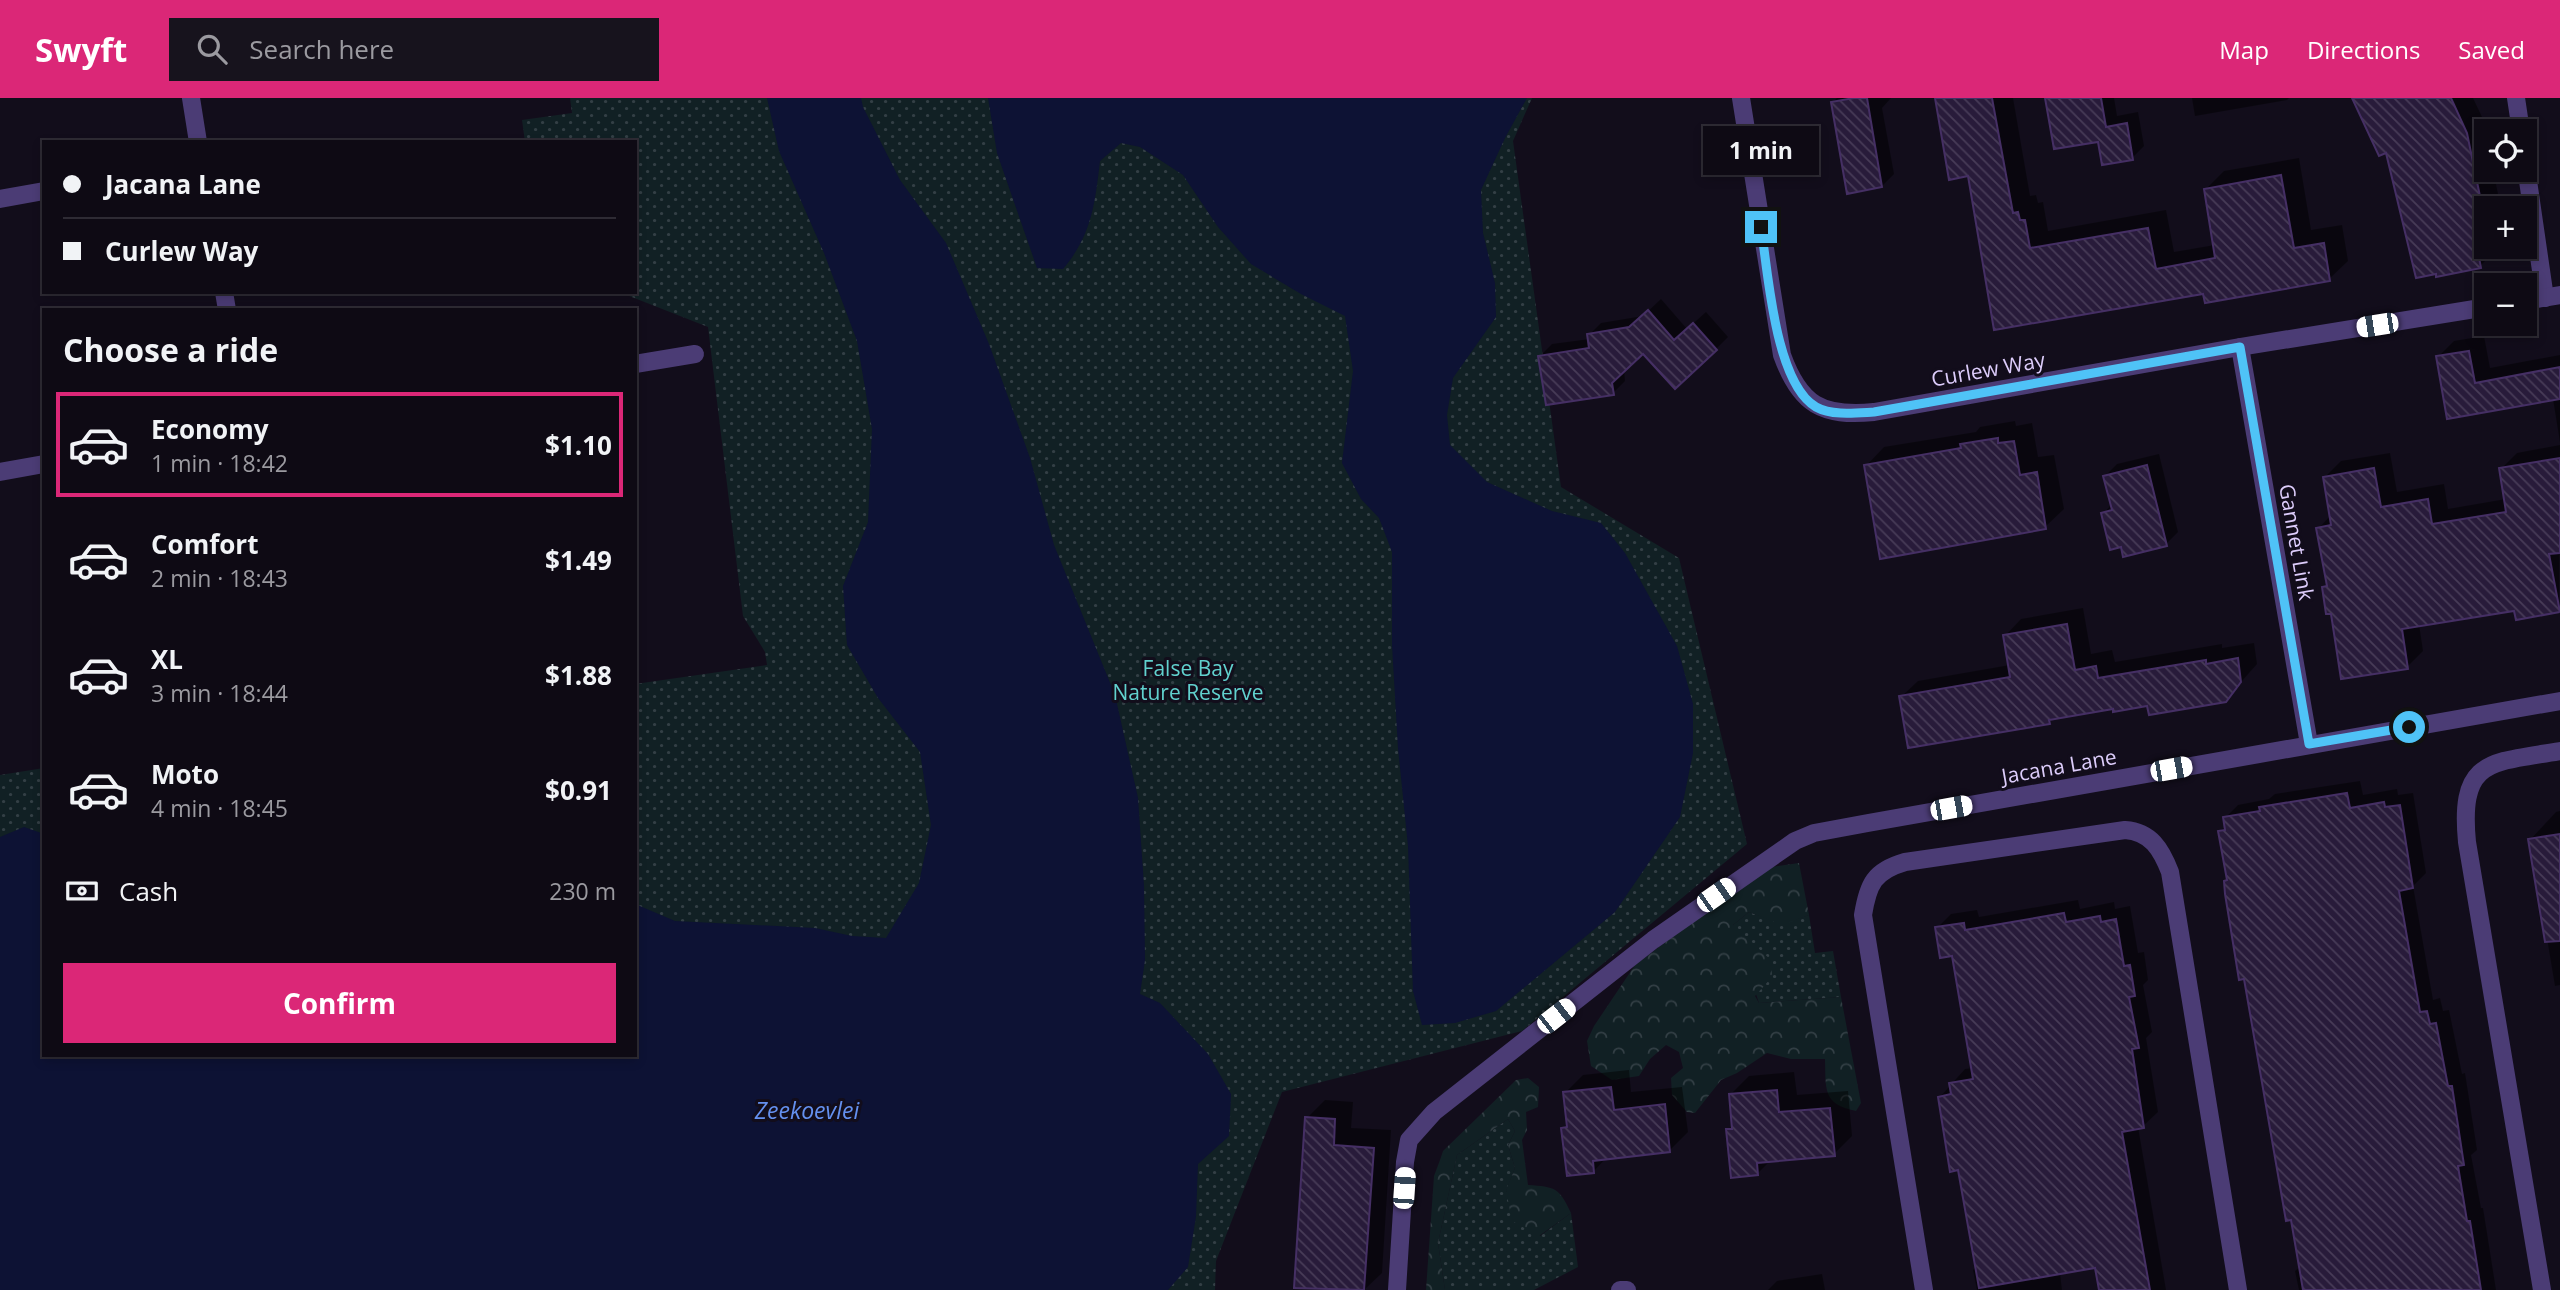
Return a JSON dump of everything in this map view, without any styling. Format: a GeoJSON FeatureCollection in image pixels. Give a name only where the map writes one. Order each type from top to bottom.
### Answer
{"type":"FeatureCollection","features":[{"type":"Feature","properties":{"kind":"street"},"geometry":{"type":"LineString","coordinates":[[191,98],[198,140]]}},
{"type":"Feature","properties":{"kind":"street","name":"Curlew Way"},"geometry":{"type":"LineString","coordinates":[[1741,98],[1782,355],[1790,377],[1800,393],[1816,407],[1851,414],[1874,412],[2240,347],[2474,309]]}},
{"type":"Feature","properties":{"kind":"street"},"geometry":{"type":"LineString","coordinates":[[2516,98],[2519,119]]}},
{"type":"Feature","properties":{"kind":"street"},"geometry":{"type":"LineString","coordinates":[[2529,182],[2552,297]]}},
{"type":"Feature","properties":{"kind":"street"},"geometry":{"type":"LineString","coordinates":[[0,199],[42,191]]}},
{"type":"Feature","properties":{"kind":"street","name":"Gannet Link"},"geometry":{"type":"LineString","coordinates":[[2240,347],[2309,744]]}},
{"type":"Feature","properties":{"kind":"street"},"geometry":{"type":"LineString","coordinates":[[637,364],[695,354]]}},
{"type":"Feature","properties":{"kind":"street"},"geometry":{"type":"LineString","coordinates":[[0,472],[42,464]]}},
{"type":"Feature","properties":{"kind":"street","name":"Jacana Lane"},"geometry":{"type":"LineString","coordinates":[[1397,1290],[1405,1162],[1409,1140],[1434,1112],[1653,940],[1795,841],[1814,833],[2560,701]]}},
{"type":"Feature","properties":{"kind":"street"},"geometry":{"type":"LineString","coordinates":[[2542,1290],[2467,842],[2465,800],[2471,783],[2492,764],[2560,751]]}},
{"type":"Feature","properties":{"kind":"street"},"geometry":{"type":"LineString","coordinates":[[1924,1290],[1863,915],[1872,882],[1881,873],[1905,862],[2125,830],[2136,831],[2155,841],[2170,872],[2238,1290]]}},
{"type":"Feature","properties":{"kind":"street"},"geometry":{"type":"LineString","coordinates":[[1620,1290],[1627,1290]]}},
{"type":"Feature","properties":{"kind":"green space","name":"False Bay Nature Reserve"},"geometry":{"type":"Polygon","coordinates":[[[570,98],[1532,98],[1513,141],[1561,487],[1679,558],[1747,844],[1522,1031],[1282,1092],[1216,1261],[1215,1290],[0,1290],[0,775],[42,768],[42,1057],[637,1057],[637,684],[767,665],[765,652],[743,616],[708,327],[624,294],[637,294],[637,140],[525,140],[522,120],[572,113],[570,98]]]}},
{"type":"Feature","properties":{"kind":"green space"},"geometry":{"type":"Polygon","coordinates":[[[1799,863],[1809,915],[1782,925],[1749,912],[1733,925],[1771,960],[1772,977],[1755,996],[1759,1003],[1841,997],[1861,1103],[1856,1111],[1837,1104],[1828,1094],[1825,1059],[1791,1059],[1767,1053],[1721,1080],[1695,1113],[1687,1112],[1672,1095],[1671,1078],[1683,1068],[1679,1052],[1666,1045],[1650,1059],[1639,1076],[1612,1080],[1591,1066],[1587,1041],[1635,965],[1765,868],[1799,863]]]}},
{"type":"Feature","properties":{"kind":"green space"},"geometry":{"type":"Polygon","coordinates":[[[1749,912],[1782,924],[1809,915],[1815,953],[1833,951],[1841,997],[1759,1003],[1733,925],[1749,912]]]}},
{"type":"Feature","properties":{"kind":"green space"},"geometry":{"type":"Polygon","coordinates":[[[1528,1078],[1539,1087],[1538,1107],[1526,1112],[1527,1130],[1522,1140],[1528,1185],[1555,1190],[1571,1213],[1539,1236],[1512,1221],[1506,1190],[1515,1168],[1508,1145],[1515,1131],[1508,1119],[1457,1155],[1438,1243],[1445,1290],[1426,1290],[1434,1176],[1443,1151],[1516,1080],[1528,1078]]]}},
{"type":"Feature","properties":{"kind":"green space"},"geometry":{"type":"Polygon","coordinates":[[[1508,1119],[1515,1131],[1508,1145],[1515,1168],[1506,1191],[1540,1236],[1571,1213],[1578,1267],[1534,1290],[1445,1290],[1438,1243],[1457,1155],[1508,1119]]]}},
{"type":"Feature","properties":{"kind":"water","name":"Zeekoevlei"},"geometry":{"type":"Polygon","coordinates":[[[767,98],[861,98],[900,180],[946,243],[989,344],[1030,458],[1054,545],[1115,695],[1138,798],[1144,886],[1145,960],[1140,994],[1160,1003],[1208,1054],[1231,1094],[1229,1136],[1198,1164],[1196,1216],[1188,1267],[1168,1290],[0,1290],[0,837],[24,827],[42,833],[42,1057],[637,1057],[637,905],[675,921],[815,928],[852,936],[886,938],[919,883],[931,825],[920,752],[878,698],[847,645],[843,586],[868,522],[872,429],[857,341],[824,253],[779,151],[767,98]]]}},
{"type":"Feature","properties":{"kind":"water"},"geometry":{"type":"Polygon","coordinates":[[[988,98],[1527,98],[1481,190],[1483,233],[1495,283],[1496,317],[1453,378],[1447,415],[1450,445],[1487,482],[1552,511],[1601,523],[1625,553],[1677,646],[1693,704],[1693,753],[1680,817],[1615,912],[1496,1011],[1455,1023],[1422,1025],[1413,991],[1408,846],[1398,748],[1392,645],[1392,552],[1379,518],[1361,499],[1342,463],[1353,371],[1345,316],[1251,264],[1218,227],[1183,175],[1140,147],[1121,143],[1100,161],[1090,218],[1073,256],[1063,269],[1037,268],[997,153],[988,98]]]}},
{"type":"Feature","properties":{"kind":"building"},"geometry":{"type":"Polygon","coordinates":[[[1867,98],[1882,187],[1847,194],[1831,102],[1867,98]]]}},
{"type":"Feature","properties":{"kind":"building"},"geometry":{"type":"Polygon","coordinates":[[[1935,98],[1992,98],[2013,213],[2018,212],[2020,220],[2025,220],[2030,248],[2148,228],[2156,269],[2215,258],[2204,189],[2281,175],[2294,248],[2324,243],[2330,281],[2205,303],[2203,294],[1994,330],[1968,176],[1949,180],[1935,98]]]}},
{"type":"Feature","properties":{"kind":"building"},"geometry":{"type":"Polygon","coordinates":[[[2045,98],[2101,98],[2106,127],[2127,123],[2133,160],[2102,165],[2098,142],[2054,149],[2045,98]]]}},
{"type":"Feature","properties":{"kind":"building"},"geometry":{"type":"Polygon","coordinates":[[[2352,98],[2451,98],[2467,133],[2474,167],[2474,182],[2477,182],[2480,196],[2474,196],[2474,259],[2479,259],[2481,268],[2416,278],[2386,153],[2379,156],[2352,98]]]}},
{"type":"Feature","properties":{"kind":"building"},"geometry":{"type":"Polygon","coordinates":[[[1648,310],[1674,340],[1693,323],[1717,350],[1675,389],[1643,354],[1612,383],[1614,395],[1546,405],[1538,356],[1589,348],[1587,334],[1629,327],[1648,310]]]}},
{"type":"Feature","properties":{"kind":"building"},"geometry":{"type":"Polygon","coordinates":[[[2469,351],[2475,383],[2560,367],[2560,399],[2447,419],[2436,356],[2469,351]]]}},
{"type":"Feature","properties":{"kind":"building"},"geometry":{"type":"Polygon","coordinates":[[[1998,438],[1998,443],[2014,441],[2020,475],[2037,472],[2046,529],[1880,559],[1864,465],[1961,448],[1960,444],[1998,438]]]}},
{"type":"Feature","properties":{"kind":"building"},"geometry":{"type":"Polygon","coordinates":[[[2560,458],[2560,553],[2549,554],[2560,612],[2516,620],[2514,611],[2402,629],[2408,669],[2341,679],[2331,614],[2326,614],[2322,587],[2327,586],[2316,528],[2331,525],[2323,477],[2374,468],[2381,507],[2428,499],[2432,524],[2506,512],[2499,468],[2560,458]]]}},
{"type":"Feature","properties":{"kind":"building"},"geometry":{"type":"Polygon","coordinates":[[[2147,465],[2167,546],[2123,557],[2121,547],[2110,550],[2101,513],[2112,510],[2103,476],[2147,465]]]}},
{"type":"Feature","properties":{"kind":"building"},"geometry":{"type":"Polygon","coordinates":[[[2067,624],[2075,670],[2096,666],[2098,678],[2206,660],[2206,664],[2238,658],[2241,682],[2226,702],[2149,715],[2147,706],[2113,712],[2113,709],[2049,720],[2050,724],[1908,748],[1899,696],[2010,677],[2003,635],[2067,624]]]}},
{"type":"Feature","properties":{"kind":"building"},"geometry":{"type":"Polygon","coordinates":[[[2347,793],[2350,808],[2384,802],[2385,807],[2400,805],[2413,888],[2399,891],[2420,1012],[2427,1011],[2430,1024],[2436,1023],[2448,1086],[2452,1086],[2464,1165],[2458,1166],[2481,1290],[2303,1290],[2291,1220],[2286,1221],[2244,979],[2239,980],[2218,831],[2225,830],[2223,817],[2260,811],[2259,807],[2347,793]]]}},
{"type":"Feature","properties":{"kind":"building"},"geometry":{"type":"Polygon","coordinates":[[[2560,834],[2560,941],[2545,942],[2528,839],[2560,834]]]}},
{"type":"Feature","properties":{"kind":"building"},"geometry":{"type":"Polygon","coordinates":[[[2064,913],[2066,922],[2100,916],[2101,922],[2116,919],[2124,966],[2130,965],[2135,996],[2129,997],[2139,1048],[2132,1049],[2144,1128],[2122,1132],[2150,1290],[2099,1290],[2095,1268],[1979,1288],[1958,1170],[1950,1172],[1938,1097],[1951,1094],[1949,1083],[1973,1079],[1952,956],[1940,958],[1935,927],[1964,923],[1965,930],[2064,913]]]}},
{"type":"Feature","properties":{"kind":"building"},"geometry":{"type":"Polygon","coordinates":[[[1611,1087],[1614,1110],[1665,1104],[1670,1152],[1593,1161],[1594,1173],[1567,1176],[1561,1128],[1567,1127],[1563,1092],[1611,1087]]]}},
{"type":"Feature","properties":{"kind":"building"},"geometry":{"type":"Polygon","coordinates":[[[1777,1090],[1779,1112],[1830,1108],[1835,1156],[1757,1163],[1758,1175],[1731,1178],[1726,1129],[1732,1129],[1729,1094],[1777,1090]]]}},
{"type":"Feature","properties":{"kind":"building"},"geometry":{"type":"Polygon","coordinates":[[[1305,1117],[1335,1119],[1334,1145],[1374,1148],[1364,1290],[1294,1288],[1305,1117]]]}},
{"type":"Feature","properties":{"kind":"route"},"geometry":{"type":"LineString","coordinates":[[1761,227],[1782,355],[1790,377],[1800,393],[1816,407],[1851,414],[1874,412],[2240,347],[2309,744],[2409,727]]}}]}
